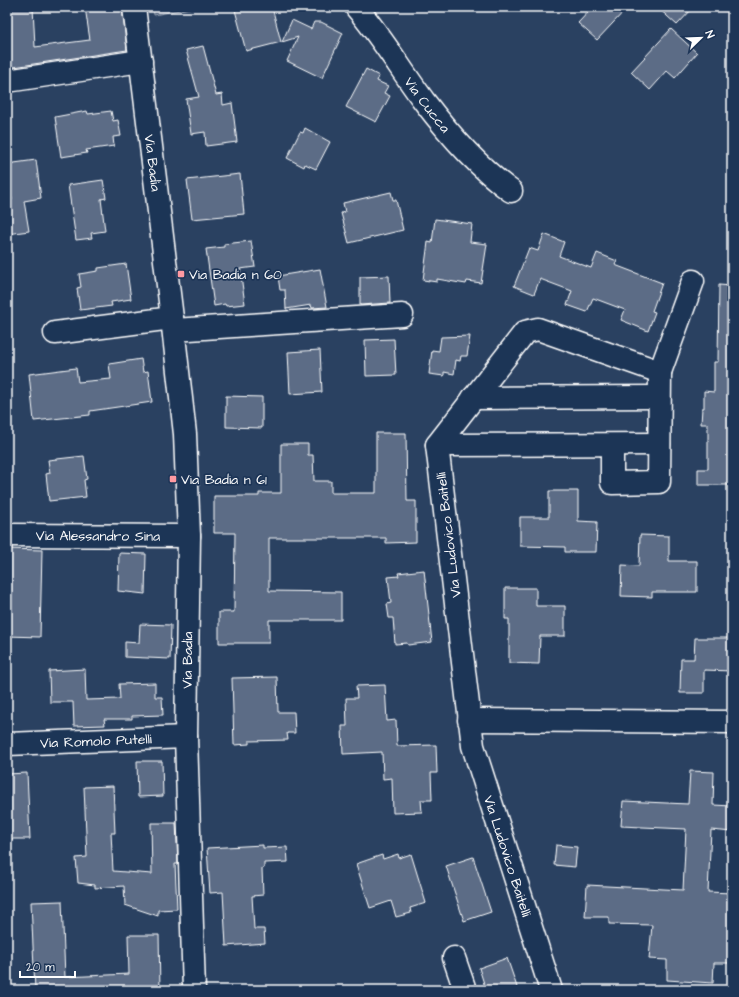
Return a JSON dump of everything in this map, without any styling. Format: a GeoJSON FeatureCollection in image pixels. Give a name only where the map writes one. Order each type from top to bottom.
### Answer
{"type":"FeatureCollection","features":[{"type":"Feature","properties":{"kind":"street","name":"Via Badia"},"geometry":{"type":"LineString","coordinates":[[134,7],[185,434],[189,536],[186,738],[194,990]]}},
{"type":"Feature","properties":{"kind":"street","name":"Via Cucca"},"geometry":{"type":"LineString","coordinates":[[356,7],[371,24],[424,101],[460,144],[496,180],[511,192]]}},
{"type":"Feature","properties":{"kind":"street"},"geometry":{"type":"LineString","coordinates":[[7,81],[141,61]]}},
{"type":"Feature","properties":{"kind":"street"},"geometry":{"type":"LineString","coordinates":[[612,445],[612,483],[659,482],[660,372],[693,281]]}},
{"type":"Feature","properties":{"kind":"street"},"geometry":{"type":"LineString","coordinates":[[55,333],[173,324],[402,315]]}},
{"type":"Feature","properties":{"kind":"street"},"geometry":{"type":"LineString","coordinates":[[437,445],[525,332],[538,329],[660,372]]}},
{"type":"Feature","properties":{"kind":"street"},"geometry":{"type":"LineString","coordinates":[[473,398],[659,397]]}},
{"type":"Feature","properties":{"kind":"street"},"geometry":{"type":"LineString","coordinates":[[437,445],[660,444]]}},
{"type":"Feature","properties":{"kind":"street","name":"Via Ludovico Baitelli"},"geometry":{"type":"LineString","coordinates":[[437,445],[473,746],[551,990]]}},
{"type":"Feature","properties":{"kind":"street","name":"Via Alessandro Sina"},"geometry":{"type":"LineString","coordinates":[[7,535],[189,536]]}},
{"type":"Feature","properties":{"kind":"street"},"geometry":{"type":"LineString","coordinates":[[469,720],[732,722]]}},
{"type":"Feature","properties":{"kind":"street","name":"Via Romolo Putelli"},"geometry":{"type":"LineString","coordinates":[[7,744],[186,738]]}},
{"type":"Feature","properties":{"kind":"street"},"geometry":{"type":"LineString","coordinates":[[454,958],[465,990]]}},
{"type":"Feature","properties":{"kind":"shaded area"},"geometry":{"type":"Polygon","coordinates":[[[153,7],[195,7],[154,15],[153,7]]]}},
{"type":"Feature","properties":{"kind":"building"},"geometry":{"type":"Polygon","coordinates":[[[7,7],[33,7],[35,47],[90,40],[85,7],[122,7],[127,50],[7,68],[7,7]]]}},
{"type":"Feature","properties":{"kind":"building"},"geometry":{"type":"Polygon","coordinates":[[[247,7],[272,7],[281,42],[246,51],[235,10],[247,7]]]}},
{"type":"Feature","properties":{"kind":"building"},"geometry":{"type":"Polygon","coordinates":[[[593,7],[628,7],[597,40],[578,23],[593,7]]]}},
{"type":"Feature","properties":{"kind":"building"},"geometry":{"type":"Polygon","coordinates":[[[657,7],[694,7],[677,25],[657,7]]]}},
{"type":"Feature","properties":{"kind":"building"},"geometry":{"type":"Polygon","coordinates":[[[292,20],[311,29],[314,22],[321,22],[343,33],[322,78],[287,61],[298,37],[282,42],[292,20]]]}},
{"type":"Feature","properties":{"kind":"building"},"geometry":{"type":"Polygon","coordinates":[[[671,29],[697,53],[675,78],[667,71],[650,90],[631,72],[671,29]]]}},
{"type":"Feature","properties":{"kind":"building"},"geometry":{"type":"Polygon","coordinates":[[[203,46],[216,95],[222,94],[223,105],[232,103],[237,142],[206,146],[205,132],[191,134],[186,99],[199,97],[186,50],[203,46]]]}},
{"type":"Feature","properties":{"kind":"building"},"geometry":{"type":"Polygon","coordinates":[[[366,69],[379,76],[377,81],[388,86],[384,93],[390,96],[376,122],[346,107],[366,69]]]}},
{"type":"Feature","properties":{"kind":"building"},"geometry":{"type":"Polygon","coordinates":[[[87,111],[88,114],[111,111],[113,121],[118,120],[121,136],[113,137],[114,146],[86,150],[87,153],[61,157],[55,117],[87,111]]]}},
{"type":"Feature","properties":{"kind":"building"},"geometry":{"type":"Polygon","coordinates":[[[305,128],[330,142],[316,169],[305,164],[304,167],[287,158],[300,132],[303,133],[305,128]]]}},
{"type":"Feature","properties":{"kind":"building"},"geometry":{"type":"Polygon","coordinates":[[[36,160],[41,198],[24,201],[29,231],[7,234],[7,201],[12,200],[7,164],[36,160]]]}},
{"type":"Feature","properties":{"kind":"building"},"geometry":{"type":"Polygon","coordinates":[[[240,174],[244,214],[192,219],[187,180],[240,174]]]}},
{"type":"Feature","properties":{"kind":"building"},"geometry":{"type":"Polygon","coordinates":[[[103,180],[106,198],[101,199],[105,231],[91,233],[92,238],[76,240],[68,185],[103,180]]]}},
{"type":"Feature","properties":{"kind":"building"},"geometry":{"type":"Polygon","coordinates":[[[391,192],[393,200],[396,200],[403,230],[349,243],[341,213],[345,212],[343,203],[391,192]]]}},
{"type":"Feature","properties":{"kind":"building"},"geometry":{"type":"Polygon","coordinates":[[[435,219],[472,224],[470,242],[487,244],[481,283],[467,281],[466,284],[437,279],[437,282],[423,280],[428,242],[432,243],[435,219]]]}},
{"type":"Feature","properties":{"kind":"building"},"geometry":{"type":"Polygon","coordinates":[[[544,234],[564,242],[559,256],[591,268],[597,253],[617,261],[615,265],[662,283],[652,311],[655,312],[648,331],[621,320],[625,310],[593,298],[587,312],[567,305],[572,291],[540,279],[534,294],[514,286],[529,248],[538,251],[544,234]]]}},
{"type":"Feature","properties":{"kind":"building"},"geometry":{"type":"Polygon","coordinates":[[[251,241],[255,267],[240,269],[245,304],[226,306],[225,304],[214,306],[206,249],[224,247],[224,244],[251,241]]]}},
{"type":"Feature","properties":{"kind":"building"},"geometry":{"type":"Polygon","coordinates":[[[126,264],[131,299],[111,302],[112,306],[80,310],[77,288],[81,287],[79,274],[98,271],[98,268],[126,264]]]}},
{"type":"Feature","properties":{"kind":"building"},"geometry":{"type":"Polygon","coordinates":[[[320,269],[327,307],[312,308],[311,305],[286,309],[285,290],[280,290],[278,276],[320,269]]]}},
{"type":"Feature","properties":{"kind":"building"},"geometry":{"type":"Polygon","coordinates":[[[389,276],[390,303],[360,305],[360,277],[389,276]]]}},
{"type":"Feature","properties":{"kind":"building"},"geometry":{"type":"Polygon","coordinates":[[[719,285],[732,286],[732,471],[730,471],[730,485],[698,485],[698,469],[708,469],[708,424],[701,424],[702,408],[704,408],[704,391],[714,392],[714,362],[718,362],[719,285]]]}},
{"type":"Feature","properties":{"kind":"building"},"geometry":{"type":"Polygon","coordinates":[[[470,336],[467,356],[461,356],[460,361],[456,360],[454,374],[444,372],[444,376],[429,374],[432,350],[439,351],[441,337],[470,336]]]}},
{"type":"Feature","properties":{"kind":"building"},"geometry":{"type":"Polygon","coordinates":[[[394,339],[396,375],[366,376],[365,340],[394,339]]]}},
{"type":"Feature","properties":{"kind":"building"},"geometry":{"type":"Polygon","coordinates":[[[320,350],[322,392],[290,394],[288,352],[320,350]]]}},
{"type":"Feature","properties":{"kind":"building"},"geometry":{"type":"Polygon","coordinates":[[[141,359],[143,372],[148,371],[152,402],[90,411],[90,415],[34,421],[29,374],[76,368],[78,382],[111,379],[109,364],[141,359]]]}},
{"type":"Feature","properties":{"kind":"building"},"geometry":{"type":"Polygon","coordinates":[[[226,396],[262,397],[262,428],[226,427],[226,396]]]}},
{"type":"Feature","properties":{"kind":"building"},"geometry":{"type":"Polygon","coordinates":[[[376,433],[406,433],[407,501],[416,501],[416,542],[386,543],[386,538],[269,538],[269,591],[341,592],[341,620],[269,620],[269,643],[219,643],[219,612],[234,612],[235,533],[214,533],[214,496],[259,496],[259,493],[281,493],[281,444],[308,444],[308,455],[313,455],[314,481],[331,481],[331,493],[376,493],[376,433]]]}},
{"type":"Feature","properties":{"kind":"building"},"geometry":{"type":"Polygon","coordinates":[[[84,456],[87,479],[84,480],[86,497],[49,501],[46,474],[50,473],[48,460],[84,456]]]}},
{"type":"Feature","properties":{"kind":"building"},"geometry":{"type":"Polygon","coordinates":[[[549,491],[578,491],[578,521],[597,522],[596,552],[565,552],[565,547],[520,546],[520,517],[549,517],[549,491]]]}},
{"type":"Feature","properties":{"kind":"building"},"geometry":{"type":"Polygon","coordinates":[[[640,535],[669,536],[669,561],[697,561],[697,592],[652,592],[652,597],[621,596],[622,565],[639,566],[640,535]]]}},
{"type":"Feature","properties":{"kind":"building"},"geometry":{"type":"Polygon","coordinates":[[[7,549],[42,550],[40,637],[7,636],[7,549]]]}},
{"type":"Feature","properties":{"kind":"building"},"geometry":{"type":"Polygon","coordinates":[[[119,553],[146,554],[145,594],[118,591],[119,553]]]}},
{"type":"Feature","properties":{"kind":"building"},"geometry":{"type":"Polygon","coordinates":[[[424,570],[432,642],[408,645],[407,643],[395,644],[393,618],[389,618],[387,604],[391,603],[388,577],[399,576],[398,573],[424,570]]]}},
{"type":"Feature","properties":{"kind":"building"},"geometry":{"type":"Polygon","coordinates":[[[505,588],[536,588],[536,606],[565,606],[565,636],[540,636],[539,664],[509,663],[509,619],[505,619],[505,588]]]}},
{"type":"Feature","properties":{"kind":"building"},"geometry":{"type":"Polygon","coordinates":[[[140,624],[171,625],[170,659],[125,657],[125,642],[139,643],[140,624]]]}},
{"type":"Feature","properties":{"kind":"building"},"geometry":{"type":"Polygon","coordinates":[[[695,638],[732,638],[732,671],[704,670],[704,693],[680,693],[681,659],[694,659],[695,638]]]}},
{"type":"Feature","properties":{"kind":"building"},"geometry":{"type":"Polygon","coordinates":[[[85,669],[86,700],[120,699],[119,684],[155,683],[155,697],[162,697],[163,715],[132,716],[132,719],[104,719],[105,725],[74,726],[73,702],[50,702],[49,671],[85,669]]]}},
{"type":"Feature","properties":{"kind":"building"},"geometry":{"type":"Polygon","coordinates":[[[277,677],[278,712],[294,712],[295,733],[287,733],[288,740],[249,741],[249,744],[234,745],[232,678],[277,677]]]}},
{"type":"Feature","properties":{"kind":"building"},"geometry":{"type":"Polygon","coordinates":[[[385,685],[387,721],[396,720],[397,746],[436,745],[437,773],[431,773],[432,800],[421,800],[422,812],[393,813],[392,778],[383,779],[382,752],[343,754],[342,726],[347,726],[346,698],[357,698],[356,686],[385,685]]]}},
{"type":"Feature","properties":{"kind":"building"},"geometry":{"type":"Polygon","coordinates":[[[137,761],[162,761],[163,796],[138,797],[137,761]]]}},
{"type":"Feature","properties":{"kind":"building"},"geometry":{"type":"Polygon","coordinates":[[[690,771],[714,772],[713,805],[732,806],[732,832],[711,830],[708,892],[732,893],[732,963],[714,963],[713,983],[667,980],[667,960],[649,959],[652,925],[609,924],[609,917],[585,917],[587,885],[683,890],[686,829],[621,826],[623,801],[688,804],[690,771]]]}},
{"type":"Feature","properties":{"kind":"building"},"geometry":{"type":"Polygon","coordinates":[[[27,773],[30,839],[7,839],[7,774],[27,773]]]}},
{"type":"Feature","properties":{"kind":"building"},"geometry":{"type":"Polygon","coordinates":[[[113,786],[115,833],[111,833],[113,871],[152,874],[151,823],[176,823],[178,864],[175,864],[177,909],[158,910],[158,916],[125,905],[124,886],[95,888],[95,885],[78,883],[76,858],[87,857],[84,787],[113,786]]]}},
{"type":"Feature","properties":{"kind":"building"},"geometry":{"type":"Polygon","coordinates":[[[263,845],[263,848],[287,847],[288,862],[264,863],[264,868],[262,869],[263,895],[252,896],[254,929],[264,929],[265,943],[226,946],[223,892],[210,893],[207,848],[263,845]]]}},
{"type":"Feature","properties":{"kind":"building"},"geometry":{"type":"Polygon","coordinates":[[[556,845],[577,847],[575,867],[554,865],[556,845]]]}},
{"type":"Feature","properties":{"kind":"building"},"geometry":{"type":"Polygon","coordinates":[[[398,854],[399,858],[411,854],[426,903],[410,908],[411,913],[396,917],[391,901],[370,908],[356,864],[382,855],[383,859],[398,854]]]}},
{"type":"Feature","properties":{"kind":"building"},"geometry":{"type":"Polygon","coordinates":[[[473,857],[491,912],[464,921],[446,866],[473,857]]]}},
{"type":"Feature","properties":{"kind":"building"},"geometry":{"type":"Polygon","coordinates":[[[62,901],[65,977],[129,974],[128,935],[159,935],[160,990],[35,990],[31,902],[62,901]]]}},
{"type":"Feature","properties":{"kind":"building"},"geometry":{"type":"Polygon","coordinates":[[[507,958],[518,990],[486,990],[479,968],[507,958]]]}},
{"type":"Feature","properties":{"kind":"place","name":"Via Badia n 60"},"geometry":{"type":"Point","coordinates":[181,274]}},
{"type":"Feature","properties":{"kind":"place","name":"Via Badia n 61"},"geometry":{"type":"Point","coordinates":[173,479]}}]}
